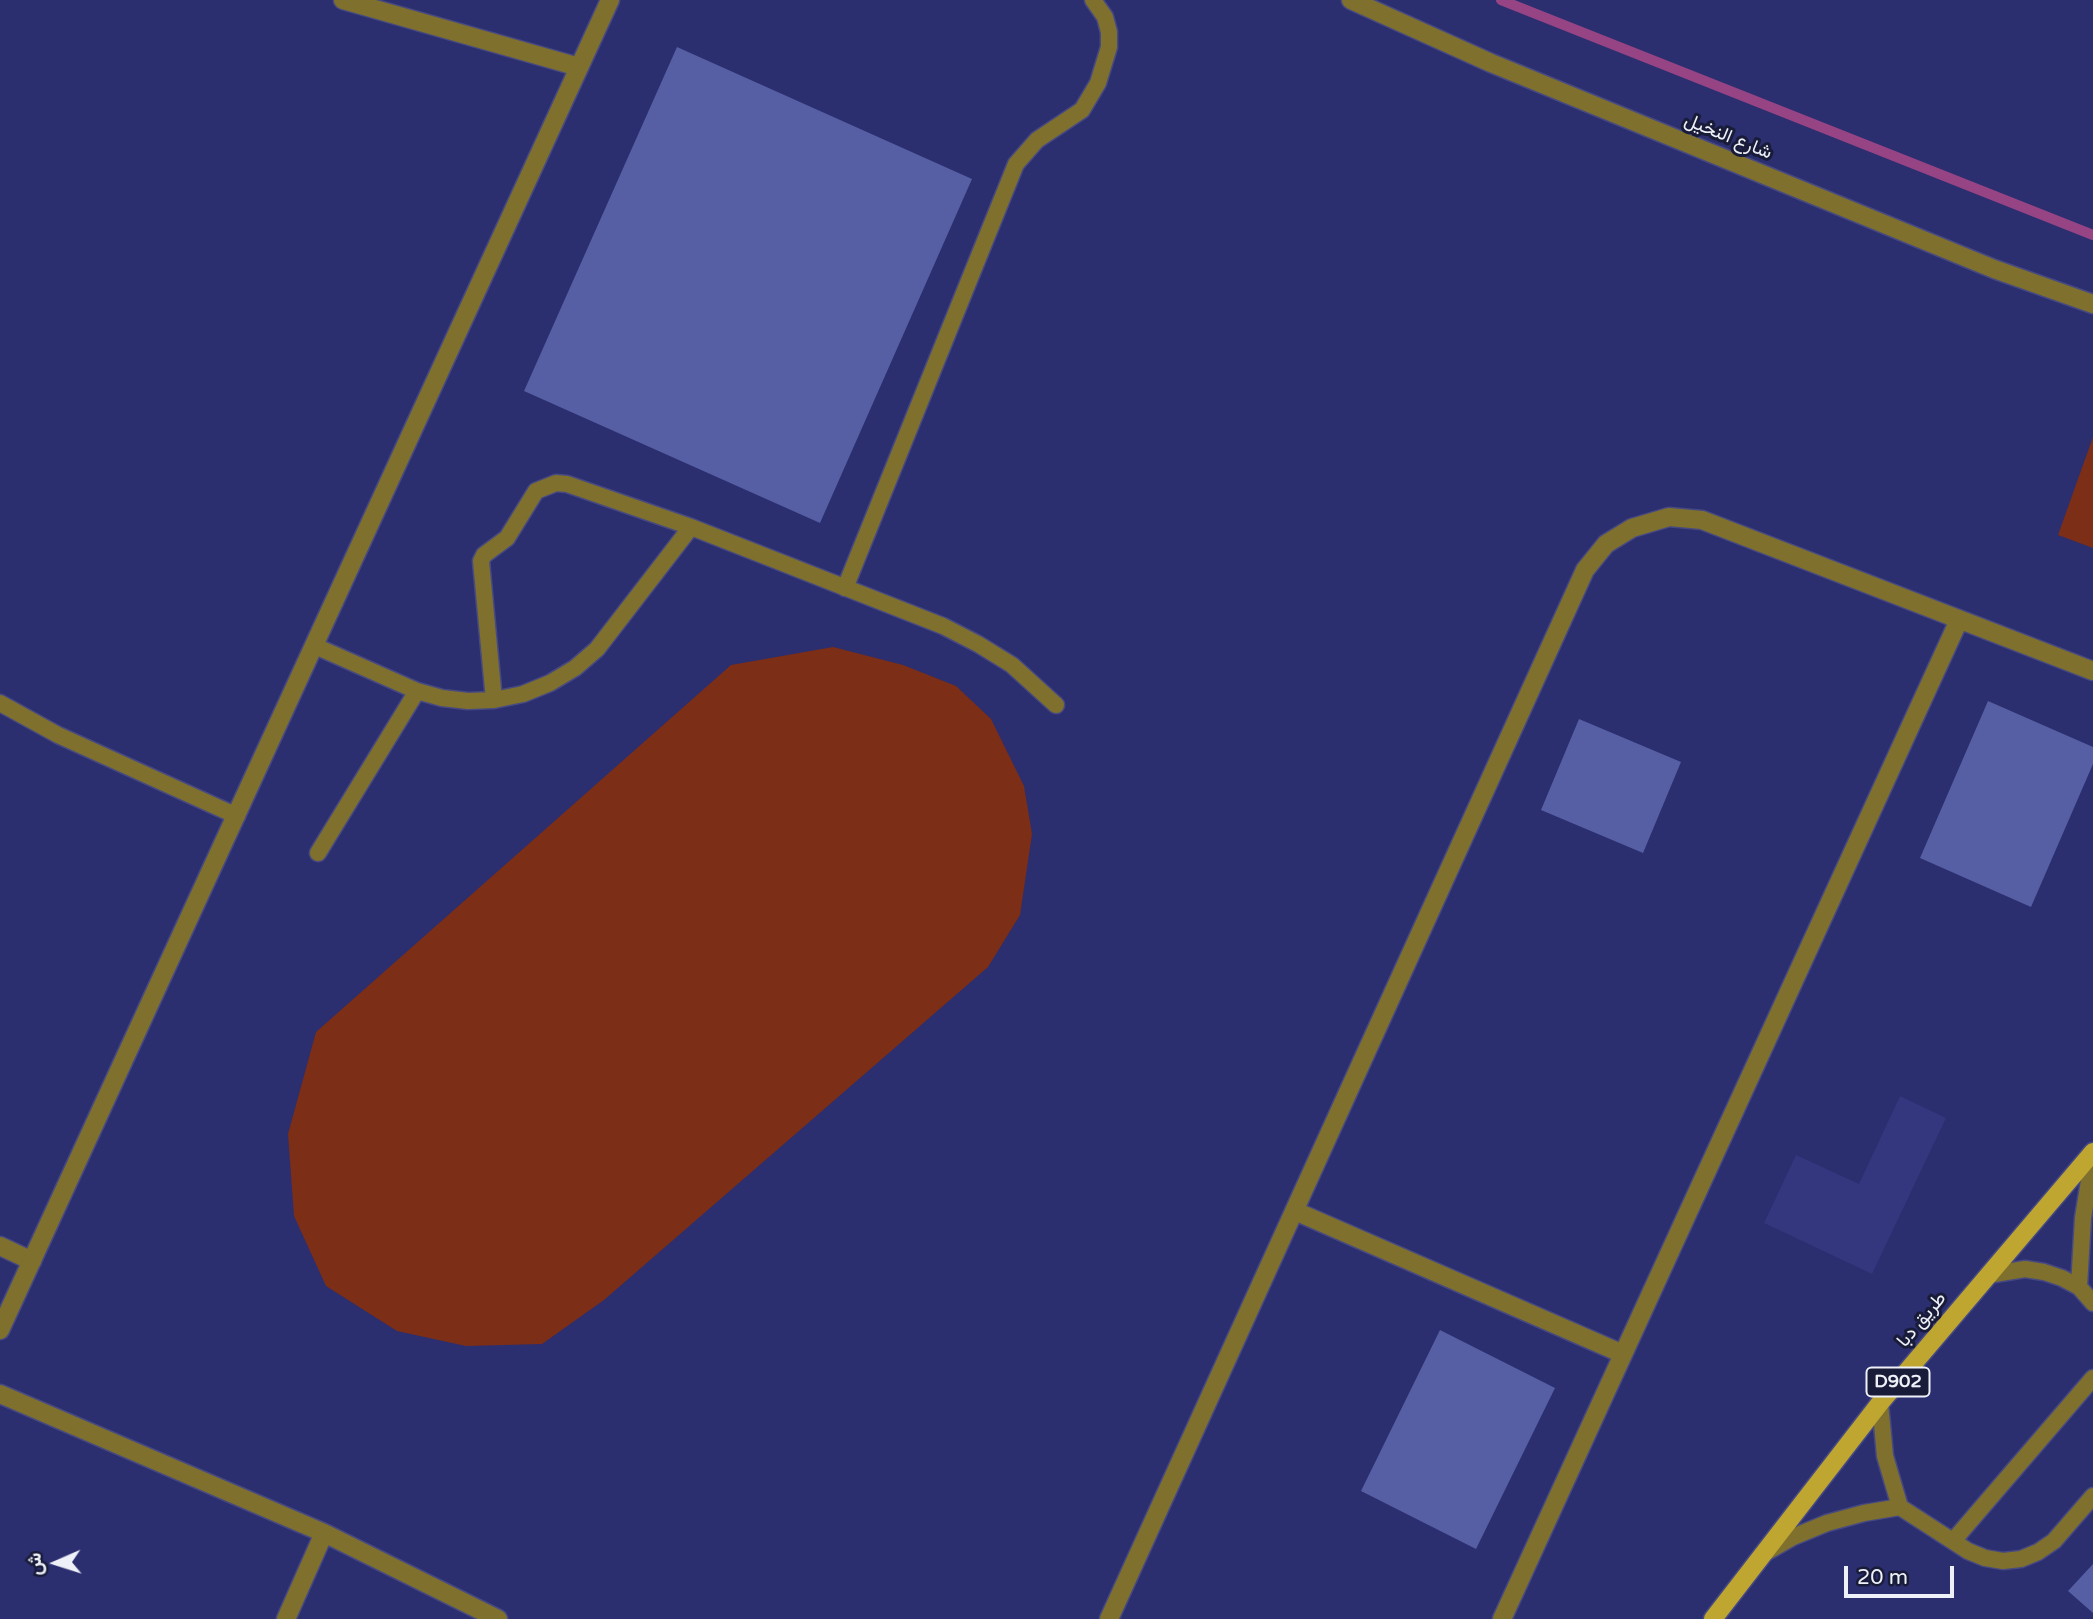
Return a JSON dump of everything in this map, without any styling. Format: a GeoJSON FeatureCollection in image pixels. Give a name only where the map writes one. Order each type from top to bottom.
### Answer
{"type":"FeatureCollection","features":[{"type":"Feature","properties":{"kind":"main road","name":"طريق دبا"},"geometry":{"type":"LineString","coordinates":[[1713,1619],[1759,1556],[1880,1403],[2093,1154]]}},
{"type":"Feature","properties":{"kind":"street"},"geometry":{"type":"LineString","coordinates":[[342,0],[579,67]]}},
{"type":"Feature","properties":{"kind":"street"},"geometry":{"type":"LineString","coordinates":[[0,1331],[610,0]]}},
{"type":"Feature","properties":{"kind":"street","name":"شارع النخيل"},"geometry":{"type":"LineString","coordinates":[[1351,0],[1491,63],[1955,253],[2093,303]]}},
{"type":"Feature","properties":{"kind":"street"},"geometry":{"type":"LineString","coordinates":[[1110,1619],[1585,570],[1606,544],[1632,528],[1669,517],[1702,520],[2093,671]]}},
{"type":"Feature","properties":{"kind":"street"},"geometry":{"type":"LineString","coordinates":[[1502,1619],[1959,620]]}},
{"type":"Feature","properties":{"kind":"street"},"geometry":{"type":"LineString","coordinates":[[1294,1211],[1623,1354]]}},
{"type":"Feature","properties":{"kind":"street"},"geometry":{"type":"LineString","coordinates":[[0,1246],[32,1261]]}},
{"type":"Feature","properties":{"kind":"street"},"geometry":{"type":"LineString","coordinates":[[0,1394],[324,1533],[498,1619]]}},
{"type":"Feature","properties":{"kind":"street"},"geometry":{"type":"LineString","coordinates":[[286,1619],[324,1533]]}},
{"type":"Feature","properties":{"kind":"lane"},"geometry":{"type":"LineString","coordinates":[[845,588],[1016,164],[1037,140],[1082,110],[1098,83],[1109,47],[1109,32],[1105,17],[1093,0]]}},
{"type":"Feature","properties":{"kind":"lane"},"geometry":{"type":"LineString","coordinates":[[494,700],[481,561],[489,551],[507,538],[536,491],[556,483],[567,484],[691,527],[943,626],[1012,665],[1056,705]]}},
{"type":"Feature","properties":{"kind":"lane"},"geometry":{"type":"LineString","coordinates":[[315,646],[417,691],[455,700],[494,700],[523,694],[550,683],[575,668],[597,649],[691,527]]}},
{"type":"Feature","properties":{"kind":"lane"},"geometry":{"type":"LineString","coordinates":[[318,853],[417,691]]}},
{"type":"Feature","properties":{"kind":"lane"},"geometry":{"type":"LineString","coordinates":[[0,703],[58,735],[237,816]]}},
{"type":"Feature","properties":{"kind":"lane"},"geometry":{"type":"LineString","coordinates":[[2079,1287],[2083,1219],[2093,1154]]}},
{"type":"Feature","properties":{"kind":"lane"},"geometry":{"type":"LineString","coordinates":[[1988,1275],[2025,1269],[2062,1278],[2079,1287],[2093,1303]]}},
{"type":"Feature","properties":{"kind":"lane"},"geometry":{"type":"LineString","coordinates":[[1953,1541],[2093,1378]]}},
{"type":"Feature","properties":{"kind":"lane"},"geometry":{"type":"LineString","coordinates":[[1880,1403],[1885,1456],[1900,1507],[1968,1551],[2003,1561],[2021,1559],[2038,1552],[2054,1541],[2093,1496]]}},
{"type":"Feature","properties":{"kind":"lane"},"geometry":{"type":"LineString","coordinates":[[1759,1556],[1793,1537],[1827,1523],[1900,1507]]}},
{"type":"Feature","properties":{"kind":"shaded area"},"geometry":{"type":"Polygon","coordinates":[[[2093,437],[2093,548],[2058,535],[2093,437]]]}},
{"type":"Feature","properties":{"kind":"shaded area"},"geometry":{"type":"Polygon","coordinates":[[[833,647],[903,665],[956,686],[991,719],[1024,786],[1032,834],[1020,915],[988,967],[604,1300],[542,1344],[466,1346],[397,1331],[326,1286],[294,1216],[288,1134],[316,1032],[731,665],[833,647]]]}},
{"type":"Feature","properties":{"kind":"shaded area"},"geometry":{"type":"Polygon","coordinates":[[[1900,1096],[1946,1118],[1872,1274],[1764,1223],[1796,1155],[1859,1184],[1900,1096]]]}},
{"type":"Feature","properties":{"kind":"building"},"geometry":{"type":"Polygon","coordinates":[[[677,47],[972,179],[820,523],[524,391],[677,47]]]}},
{"type":"Feature","properties":{"kind":"building"},"geometry":{"type":"Polygon","coordinates":[[[1988,701],[2093,747],[2093,764],[2031,907],[1920,858],[1988,701]]]}},
{"type":"Feature","properties":{"kind":"building"},"geometry":{"type":"Polygon","coordinates":[[[1579,719],[1681,762],[1643,853],[1541,810],[1579,719]]]}},
{"type":"Feature","properties":{"kind":"building"},"geometry":{"type":"Polygon","coordinates":[[[1440,1330],[1555,1388],[1476,1549],[1361,1491],[1440,1330]]]}},
{"type":"Feature","properties":{"kind":"building"},"geometry":{"type":"Polygon","coordinates":[[[2093,1564],[2093,1613],[2068,1591],[2093,1564]]]}},
{"type":"Feature","properties":{"kind":"waterway"},"geometry":{"type":"LineString","coordinates":[[1501,0],[2093,235]]}}]}
